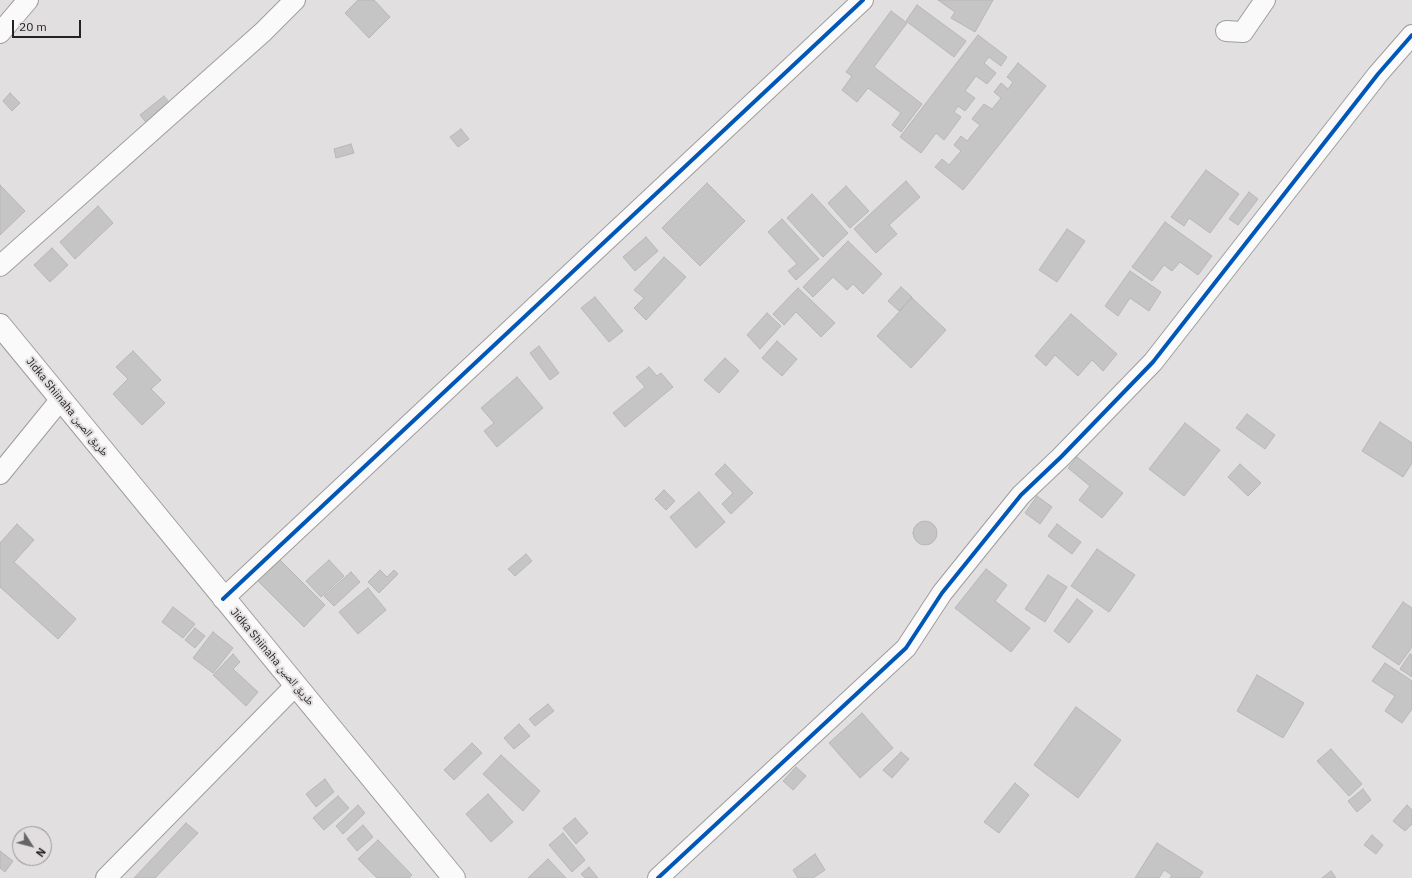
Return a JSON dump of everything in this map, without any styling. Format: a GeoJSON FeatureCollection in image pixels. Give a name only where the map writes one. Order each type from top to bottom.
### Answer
{"type":"FeatureCollection","features":[{"type":"Feature","properties":{"kind":"main road","name":"Jidka Shiinaha طريق الصين"},"geometry":{"type":"LineString","coordinates":[[0,325],[223,599],[296,685],[454,878]]}},
{"type":"Feature","properties":{"kind":"street"},"geometry":{"type":"LineString","coordinates":[[0,33],[28,0]]}},
{"type":"Feature","properties":{"kind":"street"},"geometry":{"type":"LineString","coordinates":[[0,266],[263,32],[295,0]]}},
{"type":"Feature","properties":{"kind":"street"},"geometry":{"type":"LineString","coordinates":[[223,599],[863,0]]}},
{"type":"Feature","properties":{"kind":"street"},"geometry":{"type":"LineString","coordinates":[[1226,31],[1243,32],[1264,0]]}},
{"type":"Feature","properties":{"kind":"street"},"geometry":{"type":"LineString","coordinates":[[658,878],[906,648],[942,593],[1021,495],[1061,457],[1153,362],[1378,74],[1412,36]]}},
{"type":"Feature","properties":{"kind":"street"},"geometry":{"type":"LineString","coordinates":[[0,474],[61,399]]}},
{"type":"Feature","properties":{"kind":"street"},"geometry":{"type":"LineString","coordinates":[[106,878],[296,685]]}},
{"type":"Feature","properties":{"kind":"building"},"geometry":{"type":"Polygon","coordinates":[[[358,0],[374,0],[390,17],[369,38],[345,13],[358,0]]]}},
{"type":"Feature","properties":{"kind":"building"},"geometry":{"type":"Polygon","coordinates":[[[938,0],[993,0],[975,32],[951,18],[955,12],[938,0]]]}},
{"type":"Feature","properties":{"kind":"building"},"geometry":{"type":"Polygon","coordinates":[[[917,5],[966,41],[954,57],[906,21],[917,5]]]}},
{"type":"Feature","properties":{"kind":"building"},"geometry":{"type":"Polygon","coordinates":[[[891,11],[907,23],[874,67],[922,104],[901,132],[892,125],[901,113],[868,88],[857,102],[842,90],[852,76],[846,72],[891,11]]]}},
{"type":"Feature","properties":{"kind":"building"},"geometry":{"type":"Polygon","coordinates":[[[978,35],[1007,57],[1001,66],[989,57],[984,63],[996,73],[987,84],[976,76],[965,91],[975,98],[965,111],[958,106],[954,112],[961,117],[944,140],[936,133],[921,153],[900,137],[978,35]]]}},
{"type":"Feature","properties":{"kind":"building"},"geometry":{"type":"Polygon","coordinates":[[[1018,63],[1046,86],[963,190],[935,167],[942,159],[949,165],[961,151],[954,145],[961,136],[967,141],[980,125],[972,119],[984,104],[992,109],[1001,98],[994,92],[1001,83],[1008,89],[1013,82],[1007,77],[1018,63]]]}},
{"type":"Feature","properties":{"kind":"building"},"geometry":{"type":"Polygon","coordinates":[[[10,93],[20,103],[12,111],[3,101],[10,93]]]}},
{"type":"Feature","properties":{"kind":"building"},"geometry":{"type":"Polygon","coordinates":[[[164,96],[173,107],[149,126],[140,115],[164,96]]]}},
{"type":"Feature","properties":{"kind":"building"},"geometry":{"type":"Polygon","coordinates":[[[461,129],[469,139],[458,147],[450,137],[461,129]]]}},
{"type":"Feature","properties":{"kind":"building"},"geometry":{"type":"Polygon","coordinates":[[[351,144],[354,153],[336,158],[334,149],[351,144]]]}},
{"type":"Feature","properties":{"kind":"building"},"geometry":{"type":"Polygon","coordinates":[[[1206,170],[1239,194],[1210,233],[1189,218],[1184,226],[1171,217],[1206,170]]]}},
{"type":"Feature","properties":{"kind":"building"},"geometry":{"type":"Polygon","coordinates":[[[906,181],[920,197],[889,225],[897,234],[876,253],[854,229],[906,181]]]}},
{"type":"Feature","properties":{"kind":"building"},"geometry":{"type":"Polygon","coordinates":[[[707,183],[745,221],[700,266],[662,228],[707,183]]]}},
{"type":"Feature","properties":{"kind":"building"},"geometry":{"type":"Polygon","coordinates":[[[0,185],[25,211],[0,235],[0,185]]]}},
{"type":"Feature","properties":{"kind":"building"},"geometry":{"type":"Polygon","coordinates":[[[846,186],[869,211],[850,228],[828,203],[846,186]]]}},
{"type":"Feature","properties":{"kind":"building"},"geometry":{"type":"Polygon","coordinates":[[[1249,192],[1258,199],[1238,225],[1229,219],[1249,192]]]}},
{"type":"Feature","properties":{"kind":"building"},"geometry":{"type":"Polygon","coordinates":[[[812,194],[848,233],[823,257],[787,218],[812,194]]]}},
{"type":"Feature","properties":{"kind":"building"},"geometry":{"type":"Polygon","coordinates":[[[98,206],[113,223],[75,259],[60,242],[98,206]]]}},
{"type":"Feature","properties":{"kind":"building"},"geometry":{"type":"Polygon","coordinates":[[[782,219],[819,259],[796,280],[788,271],[797,264],[768,232],[782,219]]]}},
{"type":"Feature","properties":{"kind":"building"},"geometry":{"type":"Polygon","coordinates":[[[1165,222],[1212,256],[1198,275],[1180,262],[1172,271],[1164,265],[1152,281],[1132,267],[1165,222]]]}},
{"type":"Feature","properties":{"kind":"building"},"geometry":{"type":"Polygon","coordinates":[[[1067,229],[1085,241],[1057,282],[1039,270],[1067,229]]]}},
{"type":"Feature","properties":{"kind":"building"},"geometry":{"type":"Polygon","coordinates":[[[646,237],[658,251],[635,271],[623,257],[646,237]]]}},
{"type":"Feature","properties":{"kind":"building"},"geometry":{"type":"Polygon","coordinates":[[[848,241],[882,274],[863,294],[853,284],[847,290],[833,277],[813,297],[803,287],[848,241]]]}},
{"type":"Feature","properties":{"kind":"building"},"geometry":{"type":"Polygon","coordinates":[[[52,248],[68,265],[50,282],[34,265],[52,248]]]}},
{"type":"Feature","properties":{"kind":"building"},"geometry":{"type":"Polygon","coordinates":[[[664,257],[686,277],[646,320],[634,308],[644,298],[634,290],[664,257]]]}},
{"type":"Feature","properties":{"kind":"building"},"geometry":{"type":"Polygon","coordinates":[[[1130,271],[1161,292],[1149,311],[1130,298],[1118,316],[1105,306],[1130,271]]]}},
{"type":"Feature","properties":{"kind":"building"},"geometry":{"type":"Polygon","coordinates":[[[901,287],[912,297],[899,311],[888,301],[901,287]]]}},
{"type":"Feature","properties":{"kind":"building"},"geometry":{"type":"Polygon","coordinates":[[[798,288],[835,323],[821,337],[796,312],[784,325],[773,314],[798,288]]]}},
{"type":"Feature","properties":{"kind":"building"},"geometry":{"type":"Polygon","coordinates":[[[595,297],[623,331],[609,342],[581,308],[595,297]]]}},
{"type":"Feature","properties":{"kind":"building"},"geometry":{"type":"Polygon","coordinates":[[[912,298],[946,330],[911,368],[877,336],[912,298]]]}},
{"type":"Feature","properties":{"kind":"building"},"geometry":{"type":"Polygon","coordinates":[[[767,313],[781,326],[760,349],[747,335],[767,313]]]}},
{"type":"Feature","properties":{"kind":"building"},"geometry":{"type":"Polygon","coordinates":[[[1071,314],[1117,354],[1103,371],[1092,360],[1078,376],[1055,355],[1046,366],[1035,356],[1071,314]]]}},
{"type":"Feature","properties":{"kind":"building"},"geometry":{"type":"Polygon","coordinates":[[[777,341],[797,359],[782,376],[762,358],[777,341]]]}},
{"type":"Feature","properties":{"kind":"building"},"geometry":{"type":"Polygon","coordinates":[[[539,346],[559,373],[550,380],[530,353],[539,346]]]}},
{"type":"Feature","properties":{"kind":"building"},"geometry":{"type":"Polygon","coordinates":[[[133,351],[161,380],[151,389],[165,403],[142,425],[113,394],[128,379],[116,367],[133,351]]]}},
{"type":"Feature","properties":{"kind":"building"},"geometry":{"type":"Polygon","coordinates":[[[725,358],[739,371],[719,393],[704,380],[725,358]]]}},
{"type":"Feature","properties":{"kind":"building"},"geometry":{"type":"Polygon","coordinates":[[[649,367],[657,376],[661,373],[673,387],[625,427],[613,413],[645,387],[636,377],[649,367]]]}},
{"type":"Feature","properties":{"kind":"building"},"geometry":{"type":"Polygon","coordinates":[[[517,377],[543,408],[497,447],[484,431],[494,423],[481,408],[517,377]]]}},
{"type":"Feature","properties":{"kind":"building"},"geometry":{"type":"Polygon","coordinates":[[[1247,414],[1275,435],[1265,449],[1236,428],[1247,414]]]}},
{"type":"Feature","properties":{"kind":"building"},"geometry":{"type":"Polygon","coordinates":[[[1380,422],[1412,443],[1412,463],[1403,477],[1362,451],[1380,422]]]}},
{"type":"Feature","properties":{"kind":"building"},"geometry":{"type":"Polygon","coordinates":[[[1185,423],[1220,450],[1184,496],[1149,469],[1185,423]]]}},
{"type":"Feature","properties":{"kind":"building"},"geometry":{"type":"Polygon","coordinates":[[[1077,457],[1123,493],[1102,518],[1079,500],[1090,486],[1068,468],[1077,457]]]}},
{"type":"Feature","properties":{"kind":"building"},"geometry":{"type":"Polygon","coordinates":[[[725,464],[753,493],[731,514],[722,504],[733,493],[715,474],[725,464]]]}},
{"type":"Feature","properties":{"kind":"building"},"geometry":{"type":"Polygon","coordinates":[[[1240,464],[1261,483],[1248,496],[1228,477],[1240,464]]]}},
{"type":"Feature","properties":{"kind":"building"},"geometry":{"type":"Polygon","coordinates":[[[664,490],[675,501],[666,510],[655,499],[664,490]]]}},
{"type":"Feature","properties":{"kind":"building"},"geometry":{"type":"Polygon","coordinates":[[[699,492],[725,522],[696,548],[670,517],[699,492]]]}},
{"type":"Feature","properties":{"kind":"building"},"geometry":{"type":"Polygon","coordinates":[[[1037,496],[1052,507],[1040,524],[1025,513],[1037,496]]]}},
{"type":"Feature","properties":{"kind":"building"},"geometry":{"type":"Polygon","coordinates":[[[925,521],[933,525],[937,533],[933,541],[925,545],[917,541],[913,533],[917,525],[925,521]]]}},
{"type":"Feature","properties":{"kind":"building"},"geometry":{"type":"Polygon","coordinates":[[[17,524],[34,540],[14,562],[76,619],[58,639],[0,587],[0,543],[17,524]]]}},
{"type":"Feature","properties":{"kind":"building"},"geometry":{"type":"Polygon","coordinates":[[[1057,524],[1081,542],[1072,554],[1048,536],[1057,524]]]}},
{"type":"Feature","properties":{"kind":"building"},"geometry":{"type":"Polygon","coordinates":[[[1097,549],[1135,575],[1109,612],[1071,586],[1097,549]]]}},
{"type":"Feature","properties":{"kind":"building"},"geometry":{"type":"Polygon","coordinates":[[[526,554],[532,561],[515,576],[508,569],[526,554]]]}},
{"type":"Feature","properties":{"kind":"building"},"geometry":{"type":"Polygon","coordinates":[[[277,557],[325,605],[304,627],[256,579],[277,557]]]}},
{"type":"Feature","properties":{"kind":"building"},"geometry":{"type":"Polygon","coordinates":[[[329,560],[344,576],[321,597],[306,581],[329,560]]]}},
{"type":"Feature","properties":{"kind":"building"},"geometry":{"type":"Polygon","coordinates":[[[986,569],[1007,585],[995,601],[1030,628],[1011,652],[955,608],[986,569]]]}},
{"type":"Feature","properties":{"kind":"building"},"geometry":{"type":"Polygon","coordinates":[[[380,570],[387,577],[394,570],[398,574],[379,593],[368,582],[380,570]]]}},
{"type":"Feature","properties":{"kind":"building"},"geometry":{"type":"Polygon","coordinates":[[[351,572],[360,582],[334,606],[324,596],[351,572]]]}},
{"type":"Feature","properties":{"kind":"building"},"geometry":{"type":"Polygon","coordinates":[[[1048,575],[1067,587],[1045,622],[1025,609],[1048,575]]]}},
{"type":"Feature","properties":{"kind":"building"},"geometry":{"type":"Polygon","coordinates":[[[368,588],[386,610],[358,634],[339,612],[368,588]]]}},
{"type":"Feature","properties":{"kind":"building"},"geometry":{"type":"Polygon","coordinates":[[[1077,599],[1093,611],[1069,643],[1054,631],[1077,599]]]}},
{"type":"Feature","properties":{"kind":"building"},"geometry":{"type":"Polygon","coordinates":[[[1403,602],[1412,608],[1412,647],[1399,665],[1372,647],[1403,602]]]}},
{"type":"Feature","properties":{"kind":"building"},"geometry":{"type":"Polygon","coordinates":[[[173,607],[195,624],[183,638],[162,622],[173,607]]]}},
{"type":"Feature","properties":{"kind":"building"},"geometry":{"type":"Polygon","coordinates":[[[195,628],[205,636],[195,648],[185,640],[195,628]]]}},
{"type":"Feature","properties":{"kind":"building"},"geometry":{"type":"Polygon","coordinates":[[[213,632],[233,648],[213,673],[193,658],[213,632]]]}},
{"type":"Feature","properties":{"kind":"building"},"geometry":{"type":"Polygon","coordinates":[[[233,654],[240,662],[233,669],[258,692],[246,706],[213,675],[233,654]]]}},
{"type":"Feature","properties":{"kind":"building"},"geometry":{"type":"Polygon","coordinates":[[[1410,654],[1412,655],[1412,677],[1400,669],[1410,654]]]}},
{"type":"Feature","properties":{"kind":"building"},"geometry":{"type":"Polygon","coordinates":[[[1385,663],[1412,681],[1412,709],[1402,723],[1385,711],[1395,696],[1372,681],[1385,663]]]}},
{"type":"Feature","properties":{"kind":"building"},"geometry":{"type":"Polygon","coordinates":[[[1257,675],[1304,703],[1283,738],[1237,711],[1257,675]]]}},
{"type":"Feature","properties":{"kind":"building"},"geometry":{"type":"Polygon","coordinates":[[[548,704],[554,711],[535,726],[529,719],[548,704]]]}},
{"type":"Feature","properties":{"kind":"building"},"geometry":{"type":"Polygon","coordinates":[[[1076,707],[1121,740],[1078,798],[1034,765],[1076,707]]]}},
{"type":"Feature","properties":{"kind":"building"},"geometry":{"type":"Polygon","coordinates":[[[862,713],[893,748],[860,778],[829,743],[862,713]]]}},
{"type":"Feature","properties":{"kind":"building"},"geometry":{"type":"Polygon","coordinates":[[[519,724],[530,736],[514,749],[504,738],[519,724]]]}},
{"type":"Feature","properties":{"kind":"building"},"geometry":{"type":"Polygon","coordinates":[[[472,743],[482,753],[454,780],[444,770],[472,743]]]}},
{"type":"Feature","properties":{"kind":"building"},"geometry":{"type":"Polygon","coordinates":[[[1331,749],[1362,784],[1349,796],[1317,761],[1331,749]]]}},
{"type":"Feature","properties":{"kind":"building"},"geometry":{"type":"Polygon","coordinates":[[[901,752],[909,759],[892,778],[883,770],[901,752]]]}},
{"type":"Feature","properties":{"kind":"building"},"geometry":{"type":"Polygon","coordinates":[[[501,755],[540,791],[523,811],[483,774],[501,755]]]}},
{"type":"Feature","properties":{"kind":"building"},"geometry":{"type":"Polygon","coordinates":[[[796,767],[806,776],[793,790],[783,781],[796,767]]]}},
{"type":"Feature","properties":{"kind":"building"},"geometry":{"type":"Polygon","coordinates":[[[325,779],[334,792],[316,807],[306,794],[325,779]]]}},
{"type":"Feature","properties":{"kind":"building"},"geometry":{"type":"Polygon","coordinates":[[[1015,783],[1029,795],[999,833],[984,822],[1015,783]]]}},
{"type":"Feature","properties":{"kind":"building"},"geometry":{"type":"Polygon","coordinates":[[[1363,789],[1371,800],[1357,812],[1348,801],[1363,789]]]}},
{"type":"Feature","properties":{"kind":"building"},"geometry":{"type":"Polygon","coordinates":[[[488,794],[513,822],[491,842],[466,814],[488,794]]]}},
{"type":"Feature","properties":{"kind":"building"},"geometry":{"type":"Polygon","coordinates":[[[338,796],[349,808],[324,830],[313,818],[338,796]]]}},
{"type":"Feature","properties":{"kind":"building"},"geometry":{"type":"Polygon","coordinates":[[[358,805],[365,813],[343,834],[336,826],[358,805]]]}},
{"type":"Feature","properties":{"kind":"building"},"geometry":{"type":"Polygon","coordinates":[[[1407,805],[1412,810],[1412,824],[1405,831],[1393,821],[1407,805]]]}},
{"type":"Feature","properties":{"kind":"building"},"geometry":{"type":"Polygon","coordinates":[[[575,818],[588,833],[576,844],[563,828],[575,818]]]}},
{"type":"Feature","properties":{"kind":"building"},"geometry":{"type":"Polygon","coordinates":[[[186,823],[198,833],[155,878],[134,878],[186,823]]]}},
{"type":"Feature","properties":{"kind":"building"},"geometry":{"type":"Polygon","coordinates":[[[363,825],[373,837],[357,851],[347,839],[363,825]]]}},
{"type":"Feature","properties":{"kind":"building"},"geometry":{"type":"Polygon","coordinates":[[[563,833],[585,860],[572,872],[549,845],[563,833]]]}},
{"type":"Feature","properties":{"kind":"building"},"geometry":{"type":"Polygon","coordinates":[[[1372,835],[1383,845],[1376,854],[1364,845],[1372,835]]]}},
{"type":"Feature","properties":{"kind":"building"},"geometry":{"type":"Polygon","coordinates":[[[378,840],[412,875],[409,878],[377,878],[358,859],[378,840]]]}},
{"type":"Feature","properties":{"kind":"building"},"geometry":{"type":"Polygon","coordinates":[[[1157,843],[1203,872],[1199,878],[1170,878],[1172,875],[1164,870],[1159,878],[1135,878],[1157,843]]]}},
{"type":"Feature","properties":{"kind":"building"},"geometry":{"type":"Polygon","coordinates":[[[0,851],[12,860],[12,862],[5,872],[0,868],[0,851]]]}},
{"type":"Feature","properties":{"kind":"building"},"geometry":{"type":"Polygon","coordinates":[[[815,854],[825,870],[813,878],[798,878],[793,870],[815,854]]]}},
{"type":"Feature","properties":{"kind":"building"},"geometry":{"type":"Polygon","coordinates":[[[548,859],[566,878],[528,878],[548,859]]]}},
{"type":"Feature","properties":{"kind":"building"},"geometry":{"type":"Polygon","coordinates":[[[589,867],[598,878],[585,878],[581,874],[589,867]]]}},
{"type":"Feature","properties":{"kind":"building"},"geometry":{"type":"Polygon","coordinates":[[[1331,871],[1336,878],[1322,878],[1331,871]]]}},
{"type":"Feature","properties":{"kind":"cycle path"},"geometry":{"type":"LineString","coordinates":[[223,599],[863,0]]}},
{"type":"Feature","properties":{"kind":"cycle path"},"geometry":{"type":"LineString","coordinates":[[658,878],[906,648],[942,593],[1021,495],[1061,457],[1153,362],[1378,74],[1412,35]]}}]}
